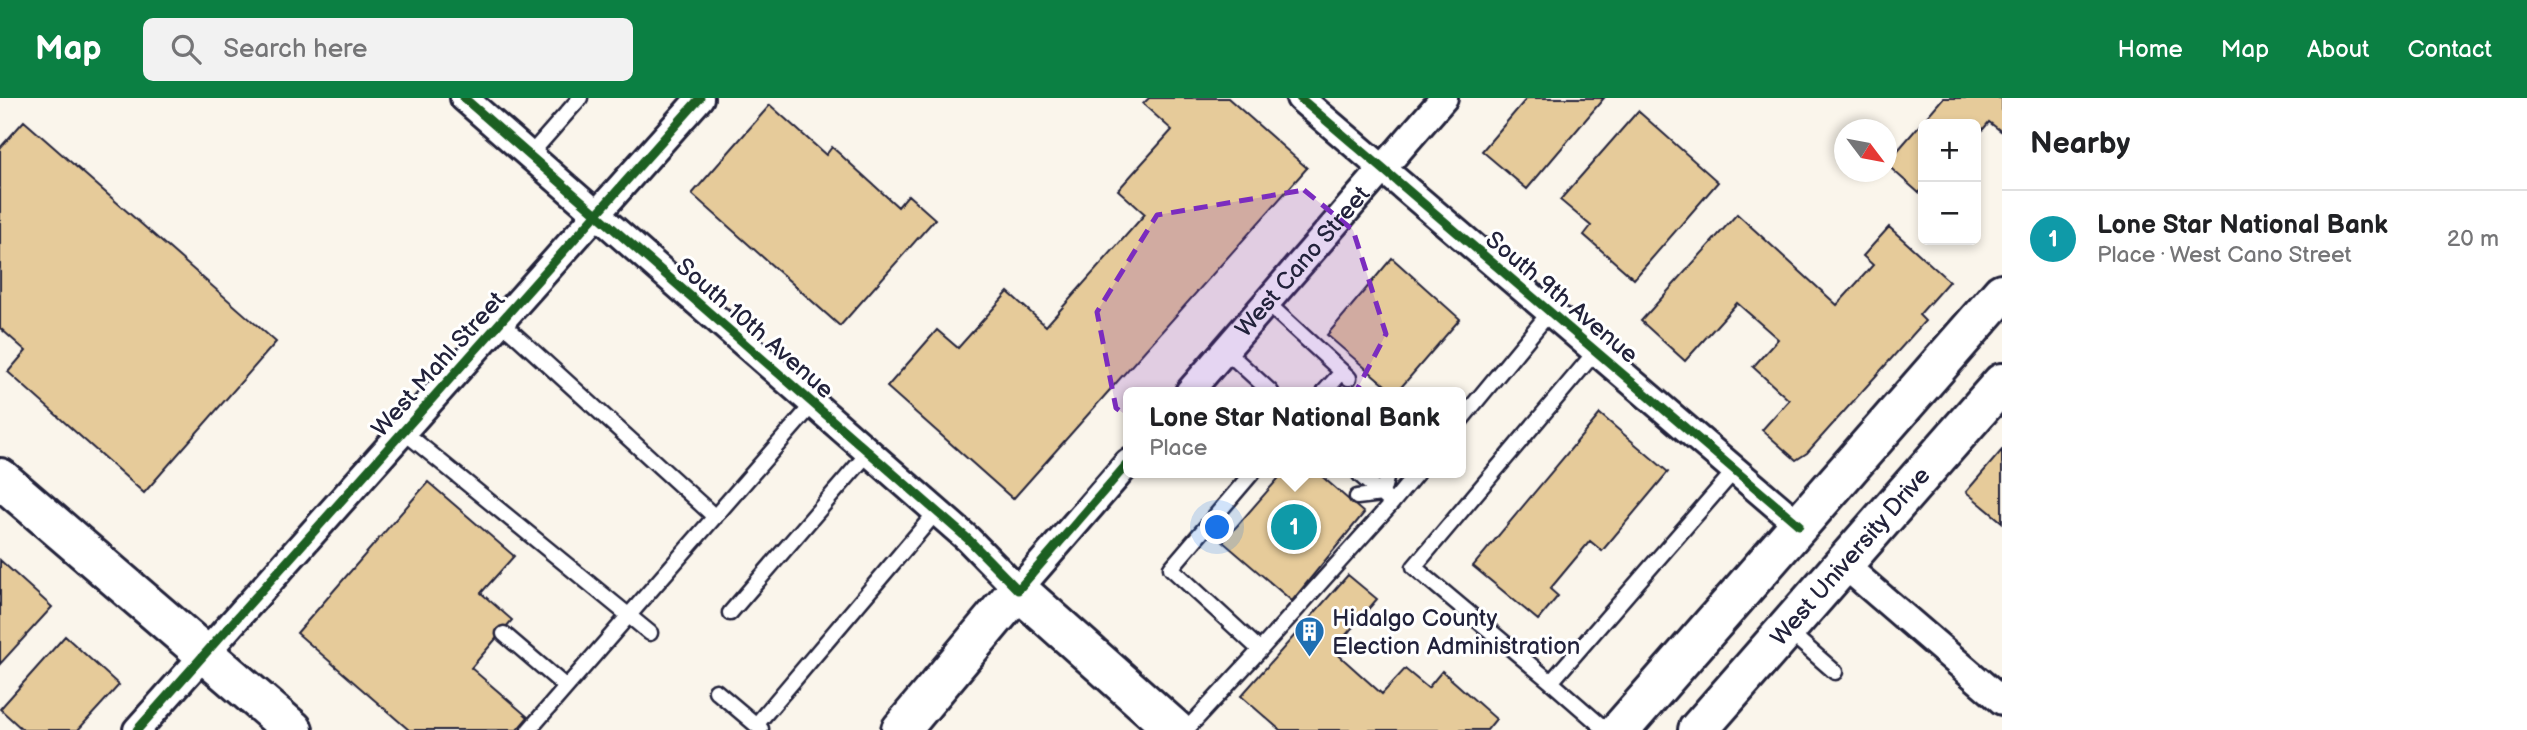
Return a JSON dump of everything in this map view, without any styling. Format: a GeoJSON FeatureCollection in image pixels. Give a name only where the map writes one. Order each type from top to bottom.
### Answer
{"type":"FeatureCollection","features":[{"type":"Feature","properties":{"kind":"main road"},"geometry":{"type":"LineString","coordinates":[[1620,730],[2002,293]]}},
{"type":"Feature","properties":{"kind":"main road","name":"West University Drive"},"geometry":{"type":"LineString","coordinates":[[1698,730],[2002,383]]}},
{"type":"Feature","properties":{"kind":"main road"},"geometry":{"type":"LineString","coordinates":[[0,478],[292,730]]}},
{"type":"Feature","properties":{"kind":"main road"},"geometry":{"type":"LineString","coordinates":[[901,730],[1018,590]]}},
{"type":"Feature","properties":{"kind":"main road","name":"South 10th Avenue"},"geometry":{"type":"LineString","coordinates":[[1018,590],[1175,730]]}},
{"type":"Feature","properties":{"kind":"street","name":"South 10th Avenue"},"geometry":{"type":"LineString","coordinates":[[464,98],[937,511],[1018,590]]}},
{"type":"Feature","properties":{"kind":"street","name":"West Mahl Street"},"geometry":{"type":"LineString","coordinates":[[137,730],[701,98]]}},
{"type":"Feature","properties":{"kind":"street","name":"South 9th Avenue"},"geometry":{"type":"LineString","coordinates":[[1300,98],[1799,525]]}},
{"type":"Feature","properties":{"kind":"street","name":"West Cano Street"},"geometry":{"type":"LineString","coordinates":[[1199,387],[1225,350],[1444,98]]}},
{"type":"Feature","properties":{"kind":"street"},"geometry":{"type":"LineString","coordinates":[[1018,590],[1123,469]]}},
{"type":"Feature","properties":{"kind":"street"},"geometry":{"type":"LineString","coordinates":[[1842,563],[2002,701]]}},
{"type":"Feature","properties":{"kind":"lane"},"geometry":{"type":"LineString","coordinates":[[529,156],[580,98]]}},
{"type":"Feature","properties":{"kind":"lane"},"geometry":{"type":"LineString","coordinates":[[1267,303],[1345,375],[1330,387]]}},
{"type":"Feature","properties":{"kind":"lane"},"geometry":{"type":"LineString","coordinates":[[1466,414],[1549,313]]}},
{"type":"Feature","properties":{"kind":"lane"},"geometry":{"type":"LineString","coordinates":[[501,322],[715,517]]}},
{"type":"Feature","properties":{"kind":"lane"},"geometry":{"type":"LineString","coordinates":[[1225,350],[1266,387]]}},
{"type":"Feature","properties":{"kind":"lane"},"geometry":{"type":"LineString","coordinates":[[1596,351],[1415,567],[1606,730]]}},
{"type":"Feature","properties":{"kind":"lane"},"geometry":{"type":"LineString","coordinates":[[530,730],[813,404]]}},
{"type":"Feature","properties":{"kind":"lane"},"geometry":{"type":"LineString","coordinates":[[403,431],[627,617],[650,633]]}},
{"type":"Feature","properties":{"kind":"lane"},"geometry":{"type":"LineString","coordinates":[[730,613],[869,452]]}},
{"type":"Feature","properties":{"kind":"lane"},"geometry":{"type":"LineString","coordinates":[[1551,682],[1735,470]]}},
{"type":"Feature","properties":{"kind":"lane"},"geometry":{"type":"LineString","coordinates":[[1248,478],[1171,568],[1260,650]]}},
{"type":"Feature","properties":{"kind":"lane"},"geometry":{"type":"LineString","coordinates":[[1363,478],[1387,499]]}},
{"type":"Feature","properties":{"kind":"lane"},"geometry":{"type":"LineString","coordinates":[[1386,478],[1387,499]]}},
{"type":"Feature","properties":{"kind":"lane"},"geometry":{"type":"LineString","coordinates":[[1186,730],[1260,650],[1387,499],[1411,478]]}},
{"type":"Feature","properties":{"kind":"lane"},"geometry":{"type":"LineString","coordinates":[[1357,497],[1387,499]]}},
{"type":"Feature","properties":{"kind":"lane"},"geometry":{"type":"LineString","coordinates":[[716,691],[759,727],[937,511]]}},
{"type":"Feature","properties":{"kind":"lane"},"geometry":{"type":"LineString","coordinates":[[1785,629],[1835,672]]}},
{"type":"Feature","properties":{"kind":"lane"},"geometry":{"type":"LineString","coordinates":[[505,634],[566,687]]}},
{"type":"Feature","properties":{"kind":"highlighted area"},"geometry":{"type":"Polygon","coordinates":[[[1304,190],[1353,230],[1386,334],[1326,449],[1200,468],[1116,408],[1097,312],[1157,215],[1304,190]]]}},
{"type":"Feature","properties":{"kind":"building"},"geometry":{"type":"Polygon","coordinates":[[[1149,98],[1228,98],[1307,168],[1013,499],[887,387],[937,330],[958,348],[1008,292],[1046,326],[1145,214],[1118,190],[1172,130],[1143,104],[1149,98]]]}},
{"type":"Feature","properties":{"kind":"building"},"geometry":{"type":"Polygon","coordinates":[[[1527,98],[1604,98],[1527,189],[1482,151],[1527,98]]]}},
{"type":"Feature","properties":{"kind":"building"},"geometry":{"type":"Polygon","coordinates":[[[1943,98],[2002,98],[2002,132],[1989,122],[1981,132],[1981,119],[1925,119],[1943,98]]]}},
{"type":"Feature","properties":{"kind":"building"},"geometry":{"type":"Polygon","coordinates":[[[770,105],[826,155],[832,147],[898,207],[908,195],[935,219],[840,326],[692,194],[770,105]]]}},
{"type":"Feature","properties":{"kind":"building"},"geometry":{"type":"Polygon","coordinates":[[[1638,111],[1718,182],[1634,279],[1584,235],[1591,226],[1560,200],[1638,111]]]}},
{"type":"Feature","properties":{"kind":"building"},"geometry":{"type":"Polygon","coordinates":[[[24,121],[276,342],[144,493],[8,372],[26,351],[0,328],[0,148],[24,121]]]}},
{"type":"Feature","properties":{"kind":"building"},"geometry":{"type":"Polygon","coordinates":[[[1918,127],[1918,192],[1897,174],[1897,151],[1918,127]]]}},
{"type":"Feature","properties":{"kind":"building"},"geometry":{"type":"Polygon","coordinates":[[[1737,214],[1837,305],[1873,265],[1863,256],[1889,227],[1949,281],[1919,315],[1925,321],[1807,453],[1796,460],[1762,430],[1789,400],[1753,367],[1778,339],[1737,303],[1685,361],[1641,321],[1737,214]]]}},
{"type":"Feature","properties":{"kind":"building"},"geometry":{"type":"Polygon","coordinates":[[[1392,258],[1460,319],[1401,387],[1387,387],[1327,335],[1392,258]]]}},
{"type":"Feature","properties":{"kind":"building"},"geometry":{"type":"Polygon","coordinates":[[[1600,414],[1668,472],[1602,551],[1590,541],[1550,589],[1558,596],[1538,620],[1473,566],[1600,414]]]}},
{"type":"Feature","properties":{"kind":"building"},"geometry":{"type":"Polygon","coordinates":[[[2002,450],[2002,522],[1966,492],[2002,450]]]}},
{"type":"Feature","properties":{"kind":"building"},"geometry":{"type":"Polygon","coordinates":[[[1279,478],[1324,478],[1364,513],[1292,601],[1223,542],[1279,478]]]}},
{"type":"Feature","properties":{"kind":"building"},"geometry":{"type":"Polygon","coordinates":[[[428,482],[514,556],[481,593],[512,620],[471,668],[528,717],[517,730],[409,730],[297,633],[428,482]]]}},
{"type":"Feature","properties":{"kind":"building"},"geometry":{"type":"Polygon","coordinates":[[[0,560],[52,607],[0,664],[0,560]]]}},
{"type":"Feature","properties":{"kind":"building","name":"Hidalgo County Election Administration"},"geometry":{"type":"Polygon","coordinates":[[[1348,575],[1377,599],[1333,650],[1382,694],[1405,669],[1428,688],[1442,671],[1496,719],[1487,730],[1280,730],[1241,696],[1348,575]]]}},
{"type":"Feature","properties":{"kind":"building"},"geometry":{"type":"Polygon","coordinates":[[[65,636],[119,685],[78,730],[23,730],[0,709],[65,636]]]}},
{"type":"Feature","properties":{"kind":"cycle path"},"geometry":{"type":"LineString","coordinates":[[464,98],[968,539],[1018,590],[1123,469]]}},
{"type":"Feature","properties":{"kind":"cycle path"},"geometry":{"type":"LineString","coordinates":[[137,730],[700,98]]}},
{"type":"Feature","properties":{"kind":"cycle path"},"geometry":{"type":"LineString","coordinates":[[1300,98],[1799,525]]}},
{"type":"Feature","properties":{"kind":"place","name":"Lone Star National Bank"},"geometry":{"type":"Point","coordinates":[1294,527]}},
{"type":"Feature","properties":{"kind":"place","name":"Hidalgo County Election Administration"},"geometry":{"type":"Point","coordinates":[1309,659]}}]}
